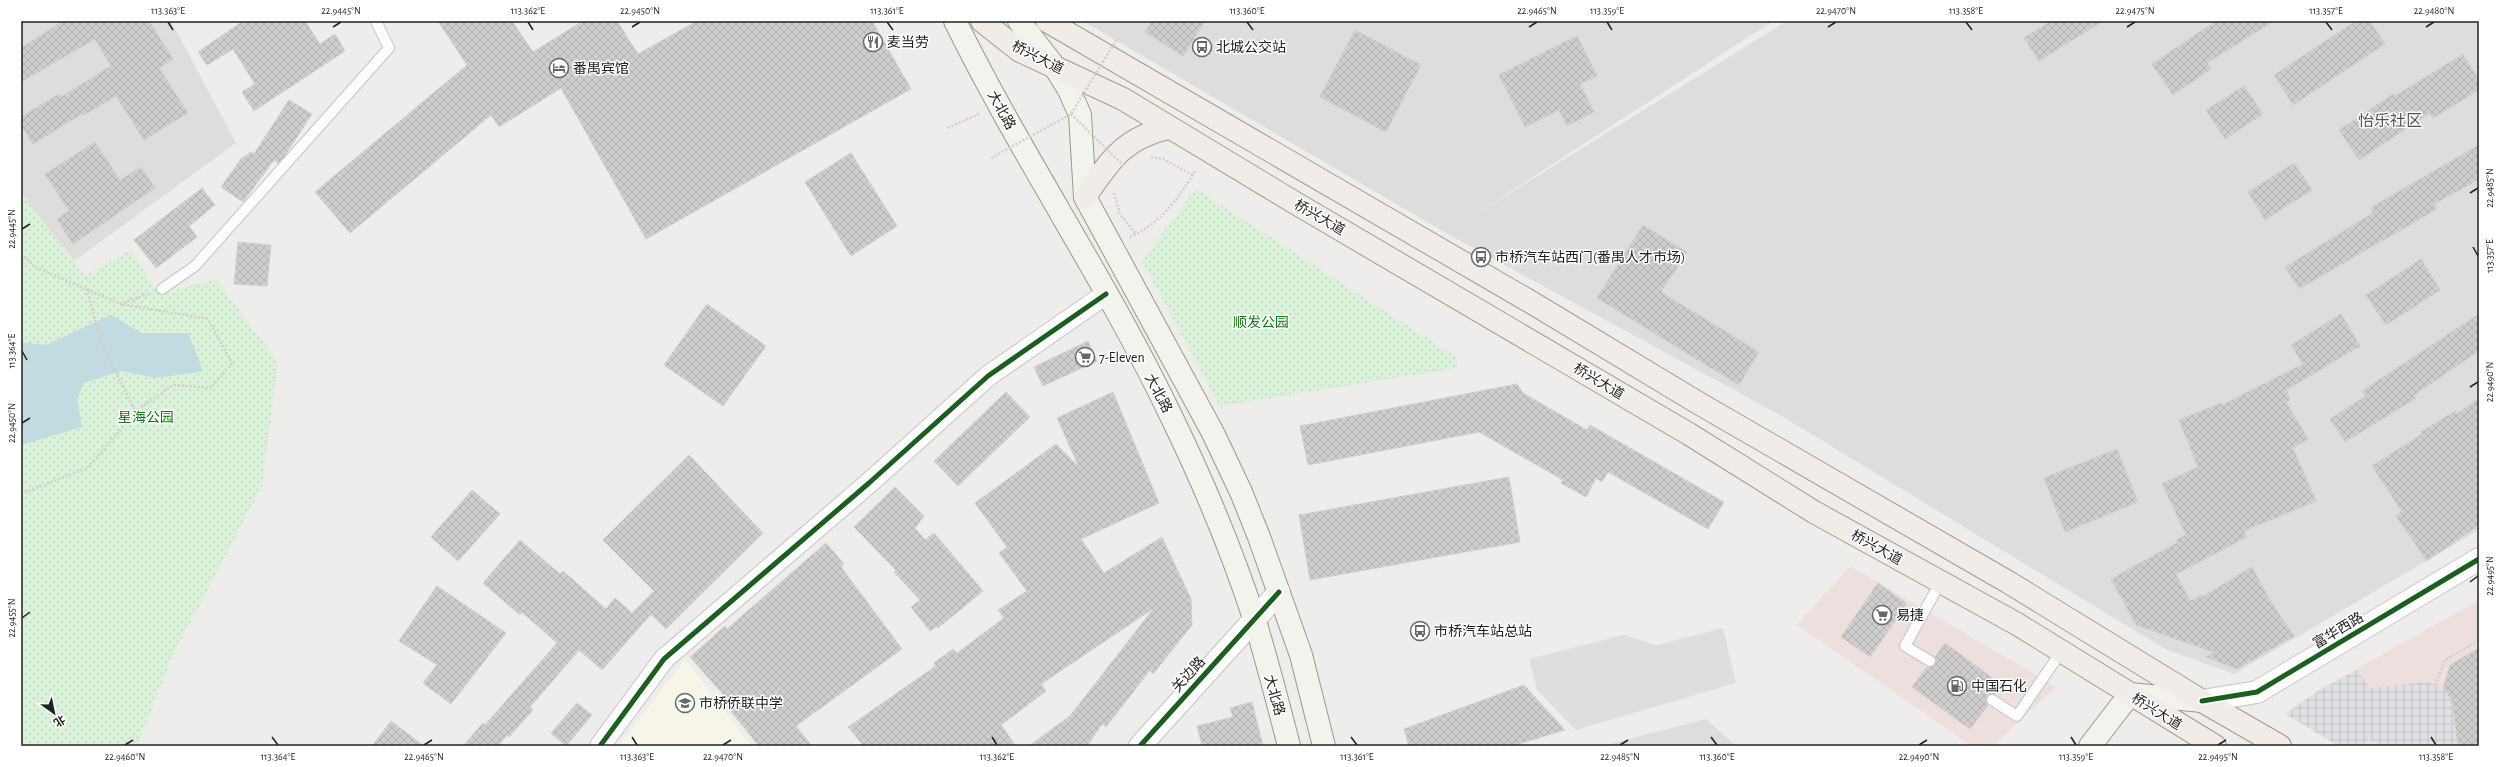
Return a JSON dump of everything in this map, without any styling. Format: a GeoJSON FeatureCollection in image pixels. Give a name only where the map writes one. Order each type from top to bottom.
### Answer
{"type":"FeatureCollection","features":[{"type":"Feature","properties":{"kind":"main road","name":"大北路"},"geometry":{"type":"LineString","coordinates":[[954,21],[998,105],[1106,294],[1173,419],[1211,505],[1254,618],[1289,746]]}},
{"type":"Feature","properties":{"kind":"main road","name":"桥兴大道"},"geometry":{"type":"LineString","coordinates":[[982,21],[1020,51],[1123,99],[1168,128],[1689,434],[1814,512],[2017,624],[2215,746]]}},
{"type":"Feature","properties":{"kind":"main road","name":"大北路"},"geometry":{"type":"LineString","coordinates":[[1019,21],[1054,66],[1080,115],[1085,197],[1213,433],[1241,492],[1301,655],[1324,746]]}},
{"type":"Feature","properties":{"kind":"main road"},"geometry":{"type":"LineString","coordinates":[[1047,21],[2021,590],[2202,701],[2280,746]]}},
{"type":"Feature","properties":{"kind":"main road"},"geometry":{"type":"LineString","coordinates":[[1085,197],[1109,162],[1121,149],[1145,134],[1168,128]]}},
{"type":"Feature","properties":{"kind":"main road"},"geometry":{"type":"LineString","coordinates":[[2090,746],[2130,694],[2202,701]]}},
{"type":"Feature","properties":{"kind":"street"},"geometry":{"type":"LineString","coordinates":[[600,746],[664,659],[868,483],[988,376],[1106,294]]}},
{"type":"Feature","properties":{"kind":"street","name":"富华西路"},"geometry":{"type":"LineString","coordinates":[[2202,701],[2257,692],[2479,559]]}},
{"type":"Feature","properties":{"kind":"street","name":"关边路"},"geometry":{"type":"LineString","coordinates":[[1140,746],[1279,592]]}},
{"type":"Feature","properties":{"kind":"lane"},"geometry":{"type":"LineString","coordinates":[[162,289],[195,266],[389,48],[376,21]]}},
{"type":"Feature","properties":{"kind":"lane"},"geometry":{"type":"LineString","coordinates":[[1930,661],[1905,646],[1940,582]]}},
{"type":"Feature","properties":{"kind":"lane"},"geometry":{"type":"LineString","coordinates":[[1992,700],[2018,716],[2061,652]]}},
{"type":"Feature","properties":{"kind":"path"},"geometry":{"type":"LineString","coordinates":[[991,158],[1071,114],[1117,39]]}},
{"type":"Feature","properties":{"kind":"path"},"geometry":{"type":"LineString","coordinates":[[1071,114],[1124,166]]}},
{"type":"Feature","properties":{"kind":"path"},"geometry":{"type":"LineString","coordinates":[[1148,157],[1163,159],[1193,175]]}},
{"type":"Feature","properties":{"kind":"path"},"geometry":{"type":"LineString","coordinates":[[1122,170],[1124,166],[1131,162]]}},
{"type":"Feature","properties":{"kind":"path"},"geometry":{"type":"LineString","coordinates":[[1123,241],[1136,234],[1164,214],[1195,171]]}},
{"type":"Feature","properties":{"kind":"path"},"geometry":{"type":"LineString","coordinates":[[1114,190],[1116,206],[1136,234]]}},
{"type":"Feature","properties":{"kind":"path"},"geometry":{"type":"LineString","coordinates":[[21,254],[35,267],[121,304],[208,319],[232,363],[211,388],[173,385],[136,413],[87,468],[21,494]]}},
{"type":"Feature","properties":{"kind":"path"},"geometry":{"type":"LineString","coordinates":[[87,289],[101,342],[136,413]]}},
{"type":"Feature","properties":{"kind":"path"},"geometry":{"type":"LineString","coordinates":[[121,304],[162,289]]}},
{"type":"Feature","properties":{"kind":"path"},"geometry":{"type":"LineString","coordinates":[[2435,686],[2446,660],[2479,640]]}},
{"type":"Feature","properties":{"kind":"shaded area"},"geometry":{"type":"Polygon","coordinates":[[[21,21],[171,21],[236,143],[74,261],[21,193],[21,21]]]}},
{"type":"Feature","properties":{"kind":"shaded area"},"geometry":{"type":"Polygon","coordinates":[[[1083,21],[1773,21],[1473,216],[1787,21],[2479,21],[2479,530],[2234,674],[2165,649],[1780,415],[1446,233],[1083,21]]]}},
{"type":"Feature","properties":{"kind":"shaded area"},"geometry":{"type":"Polygon","coordinates":[[[1850,566],[2056,687],[1993,746],[1972,746],[1797,625],[1850,566]]]}},
{"type":"Feature","properties":{"kind":"shaded area"},"geometry":{"type":"Polygon","coordinates":[[[2479,600],[2479,746],[2339,746],[2285,714],[2321,689],[2479,600]]]}},
{"type":"Feature","properties":{"kind":"shaded area"},"geometry":{"type":"Polygon","coordinates":[[[1723,628],[1736,683],[1576,730],[1537,690],[1529,659],[1623,635],[1657,645],[1723,628]]]}},
{"type":"Feature","properties":{"kind":"shaded area","name":"市桥侨联中学"},"geometry":{"type":"Polygon","coordinates":[[[685,659],[751,746],[619,746],[685,659]]]}},
{"type":"Feature","properties":{"kind":"shaded area"},"geometry":{"type":"Polygon","coordinates":[[[2357,670],[2370,688],[2426,682],[2443,688],[2452,700],[2457,745],[2381,746],[2368,739],[2363,746],[2339,746],[2285,714],[2321,689],[2357,670]]]}},
{"type":"Feature","properties":{"kind":"shaded area"},"geometry":{"type":"Polygon","coordinates":[[[1706,719],[1736,746],[1602,746],[1706,719]]]}},
{"type":"Feature","properties":{"kind":"green space","name":"顺发公园"},"geometry":{"type":"Polygon","coordinates":[[[1196,189],[1456,357],[1458,368],[1220,406],[1142,261],[1196,189]]]}},
{"type":"Feature","properties":{"kind":"green space","name":"星海公园"},"geometry":{"type":"Polygon","coordinates":[[[21,193],[85,276],[131,250],[159,294],[216,279],[278,362],[262,487],[174,653],[137,746],[21,746],[21,193]]]}},
{"type":"Feature","properties":{"kind":"water"},"geometry":{"type":"Polygon","coordinates":[[[111,315],[141,333],[188,333],[203,371],[156,378],[122,371],[84,383],[77,399],[82,427],[21,445],[21,342],[46,345],[111,315]]]}},
{"type":"Feature","properties":{"kind":"building"},"geometry":{"type":"Polygon","coordinates":[[[63,21],[149,21],[173,59],[159,68],[188,113],[144,140],[116,96],[84,115],[83,113],[33,144],[21,125],[21,117],[59,94],[61,97],[111,66],[95,39],[21,82],[21,48],[63,21]]]}},
{"type":"Feature","properties":{"kind":"building"},"geometry":{"type":"Polygon","coordinates":[[[243,21],[305,21],[320,44],[335,34],[345,51],[254,111],[242,92],[255,84],[233,49],[207,65],[198,52],[243,21]]]}},
{"type":"Feature","properties":{"kind":"building"},"geometry":{"type":"Polygon","coordinates":[[[438,21],[512,21],[533,52],[583,21],[617,21],[638,54],[697,21],[872,21],[911,89],[646,239],[561,88],[499,127],[491,115],[350,233],[315,192],[467,65],[438,21]]]}},
{"type":"Feature","properties":{"kind":"building"},"geometry":{"type":"Polygon","coordinates":[[[1152,21],[1205,21],[1183,56],[1145,32],[1152,21]]]}},
{"type":"Feature","properties":{"kind":"building"},"geometry":{"type":"Polygon","coordinates":[[[2051,21],[2103,21],[2039,61],[2024,38],[2051,21]]]}},
{"type":"Feature","properties":{"kind":"building"},"geometry":{"type":"Polygon","coordinates":[[[2216,21],[2274,21],[2207,63],[2211,69],[2173,95],[2152,64],[2216,21]]]}},
{"type":"Feature","properties":{"kind":"building"},"geometry":{"type":"Polygon","coordinates":[[[2356,21],[2370,21],[2385,44],[2293,105],[2274,75],[2356,21]]]}},
{"type":"Feature","properties":{"kind":"building"},"geometry":{"type":"Polygon","coordinates":[[[1355,30],[1421,65],[1386,132],[1320,97],[1355,30]]]}},
{"type":"Feature","properties":{"kind":"building"},"geometry":{"type":"Polygon","coordinates":[[[1577,36],[1597,76],[1580,84],[1594,112],[1567,126],[1559,110],[1525,127],[1499,75],[1577,36]]]}},
{"type":"Feature","properties":{"kind":"building"},"geometry":{"type":"Polygon","coordinates":[[[2463,54],[2479,80],[2479,90],[2433,118],[2430,113],[2359,160],[2339,130],[2393,94],[2395,96],[2463,54]]]}},
{"type":"Feature","properties":{"kind":"building"},"geometry":{"type":"Polygon","coordinates":[[[2244,86],[2263,114],[2225,139],[2206,110],[2244,86]]]}},
{"type":"Feature","properties":{"kind":"building"},"geometry":{"type":"Polygon","coordinates":[[[289,100],[312,114],[284,157],[278,163],[274,160],[243,202],[221,187],[241,159],[251,152],[254,154],[289,100]]]}},
{"type":"Feature","properties":{"kind":"building"},"geometry":{"type":"Polygon","coordinates":[[[95,142],[120,180],[141,167],[155,188],[73,244],[57,219],[69,211],[45,174],[95,142]]]}},
{"type":"Feature","properties":{"kind":"building"},"geometry":{"type":"Polygon","coordinates":[[[2479,145],[2479,179],[2434,204],[2437,209],[2299,289],[2285,267],[2373,213],[2370,208],[2479,145]]]}},
{"type":"Feature","properties":{"kind":"building"},"geometry":{"type":"Polygon","coordinates":[[[851,153],[897,226],[851,256],[805,182],[851,153]]]}},
{"type":"Feature","properties":{"kind":"building"},"geometry":{"type":"Polygon","coordinates":[[[2294,163],[2312,190],[2265,220],[2248,192],[2294,163]]]}},
{"type":"Feature","properties":{"kind":"building"},"geometry":{"type":"Polygon","coordinates":[[[202,188],[215,205],[189,226],[197,237],[156,268],[134,240],[202,188]]]}},
{"type":"Feature","properties":{"kind":"building"},"geometry":{"type":"Polygon","coordinates":[[[1643,225],[1687,252],[1661,292],[1759,352],[1739,385],[1597,298],[1643,225]]]}},
{"type":"Feature","properties":{"kind":"building"},"geometry":{"type":"Polygon","coordinates":[[[238,242],[271,245],[267,286],[234,284],[238,242]]]}},
{"type":"Feature","properties":{"kind":"building"},"geometry":{"type":"Polygon","coordinates":[[[2421,259],[2440,290],[2386,325],[2366,295],[2421,259]]]}},
{"type":"Feature","properties":{"kind":"building"},"geometry":{"type":"Polygon","coordinates":[[[707,304],[766,346],[723,406],[664,365],[707,304]]]}},
{"type":"Feature","properties":{"kind":"building"},"geometry":{"type":"Polygon","coordinates":[[[2341,314],[2360,346],[2286,390],[2290,400],[2286,402],[2308,439],[2293,448],[2316,501],[2244,531],[2247,537],[2176,574],[2190,601],[2201,595],[2202,597],[2252,567],[2271,602],[2294,636],[2237,669],[2206,657],[2214,652],[2136,625],[2111,579],[2178,542],[2176,540],[2186,535],[2162,484],[2198,467],[2179,420],[2221,403],[2222,405],[2303,364],[2291,345],[2341,314]]]}},
{"type":"Feature","properties":{"kind":"building"},"geometry":{"type":"Polygon","coordinates":[[[2479,314],[2479,351],[2414,395],[2416,398],[2345,442],[2330,419],[2366,396],[2362,391],[2479,314]]]}},
{"type":"Feature","properties":{"kind":"building"},"geometry":{"type":"Polygon","coordinates":[[[1088,341],[1097,361],[1043,386],[1034,367],[1088,341]]]}},
{"type":"Feature","properties":{"kind":"building"},"geometry":{"type":"Polygon","coordinates":[[[1517,384],[1523,393],[1587,430],[1590,425],[1724,502],[1708,529],[1608,472],[1602,482],[1596,478],[1586,497],[1561,483],[1563,480],[1479,432],[1308,465],[1300,426],[1517,384]]]}},
{"type":"Feature","properties":{"kind":"building"},"geometry":{"type":"Polygon","coordinates":[[[1006,392],[1030,417],[958,486],[934,461],[1006,392]]]}},
{"type":"Feature","properties":{"kind":"building"},"geometry":{"type":"Polygon","coordinates":[[[1113,392],[1159,503],[1081,539],[1104,573],[1162,537],[1191,599],[1192,625],[1153,674],[1150,670],[1106,727],[1102,724],[1087,746],[1029,746],[1070,716],[1154,608],[1041,684],[1046,691],[1001,725],[1016,746],[864,746],[848,727],[936,666],[934,663],[953,649],[957,653],[1004,618],[998,610],[1027,591],[999,553],[1007,547],[975,503],[1056,444],[1079,467],[1057,418],[1113,392]]]}},
{"type":"Feature","properties":{"kind":"building"},"geometry":{"type":"Polygon","coordinates":[[[2479,398],[2479,525],[2427,561],[2396,516],[2402,512],[2372,466],[2422,434],[2421,432],[2455,411],[2457,414],[2479,398]]]}},
{"type":"Feature","properties":{"kind":"building"},"geometry":{"type":"Polygon","coordinates":[[[2117,449],[2138,502],[2065,532],[2044,478],[2117,449]]]}},
{"type":"Feature","properties":{"kind":"building"},"geometry":{"type":"Polygon","coordinates":[[[689,455],[763,533],[666,629],[651,614],[602,670],[579,650],[530,707],[533,710],[509,737],[507,735],[498,746],[463,746],[483,723],[485,725],[557,643],[522,612],[520,615],[483,583],[520,540],[560,574],[563,571],[606,609],[615,598],[632,613],[654,591],[603,540],[689,455]]]}},
{"type":"Feature","properties":{"kind":"building"},"geometry":{"type":"Polygon","coordinates":[[[1509,477],[1520,542],[1310,580],[1299,515],[1509,477]]]}},
{"type":"Feature","properties":{"kind":"building"},"geometry":{"type":"Polygon","coordinates":[[[895,487],[924,516],[915,528],[925,540],[934,533],[983,591],[938,628],[937,626],[930,631],[911,607],[920,600],[894,572],[896,570],[854,527],[895,487]]]}},
{"type":"Feature","properties":{"kind":"building"},"geometry":{"type":"Polygon","coordinates":[[[472,490],[500,514],[458,561],[431,537],[472,490]]]}},
{"type":"Feature","properties":{"kind":"building"},"geometry":{"type":"Polygon","coordinates":[[[826,543],[844,564],[841,567],[902,649],[796,726],[812,746],[759,746],[726,705],[730,702],[690,657],[725,626],[727,629],[826,543]]]}},
{"type":"Feature","properties":{"kind":"building"},"geometry":{"type":"Polygon","coordinates":[[[1878,583],[1907,604],[1870,657],[1841,637],[1878,583]]]}},
{"type":"Feature","properties":{"kind":"building"},"geometry":{"type":"Polygon","coordinates":[[[437,586],[506,633],[451,704],[423,683],[437,665],[399,641],[437,586]]]}},
{"type":"Feature","properties":{"kind":"building","name":"中国石化"},"geometry":{"type":"Polygon","coordinates":[[[1945,643],[2002,685],[1995,694],[1987,696],[1988,705],[1970,729],[1912,687],[1927,667],[1935,665],[1935,657],[1945,643]]]}},
{"type":"Feature","properties":{"kind":"building"},"geometry":{"type":"Polygon","coordinates":[[[2479,648],[2479,746],[2458,746],[2452,700],[2443,688],[2450,665],[2479,648]]]}},
{"type":"Feature","properties":{"kind":"building"},"geometry":{"type":"Polygon","coordinates":[[[1524,685],[1565,730],[1512,746],[1409,746],[1404,729],[1524,685]]]}},
{"type":"Feature","properties":{"kind":"building"},"geometry":{"type":"Polygon","coordinates":[[[1252,702],[1263,746],[1202,746],[1197,726],[1233,717],[1230,708],[1252,702]]]}},
{"type":"Feature","properties":{"kind":"building"},"geometry":{"type":"Polygon","coordinates":[[[577,703],[592,715],[566,746],[551,733],[577,703]]]}},
{"type":"Feature","properties":{"kind":"building"},"geometry":{"type":"Polygon","coordinates":[[[391,721],[424,746],[372,746],[391,721]]]}},
{"type":"Feature","properties":{"kind":"cycle path"},"geometry":{"type":"LineString","coordinates":[[600,746],[664,659],[869,483],[988,376],[1106,294]]}},
{"type":"Feature","properties":{"kind":"cycle path"},"geometry":{"type":"LineString","coordinates":[[2202,701],[2257,692],[2479,559]]}},
{"type":"Feature","properties":{"kind":"cycle path"},"geometry":{"type":"LineString","coordinates":[[1140,746],[1279,592]]}},
{"type":"Feature","properties":{"kind":"place","name":"麦当劳"},"geometry":{"type":"Point","coordinates":[873,42]}},
{"type":"Feature","properties":{"kind":"place","name":"北城公交站"},"geometry":{"type":"Point","coordinates":[1202,47]}},
{"type":"Feature","properties":{"kind":"place","name":"番禺宾馆"},"geometry":{"type":"Point","coordinates":[559,68]}},
{"type":"Feature","properties":{"kind":"place","name":"市桥汽车站西门(番禺人才市场)"},"geometry":{"type":"Point","coordinates":[1481,257]}},
{"type":"Feature","properties":{"kind":"place","name":"7-Eleven"},"geometry":{"type":"Point","coordinates":[1085,357]}},
{"type":"Feature","properties":{"kind":"place","name":"易捷"},"geometry":{"type":"Point","coordinates":[1882,615]}},
{"type":"Feature","properties":{"kind":"place","name":"市桥汽车站总站"},"geometry":{"type":"Point","coordinates":[1420,631]}},
{"type":"Feature","properties":{"kind":"place","name":"中国石化"},"geometry":{"type":"Point","coordinates":[1957,686]}},
{"type":"Feature","properties":{"kind":"place","name":"市桥侨联中学"},"geometry":{"type":"Point","coordinates":[685,703]}},
{"type":"Feature","properties":{"kind":"district","name":"怡乐社区"},"geometry":{"type":"Point","coordinates":[2390,120]}}]}
